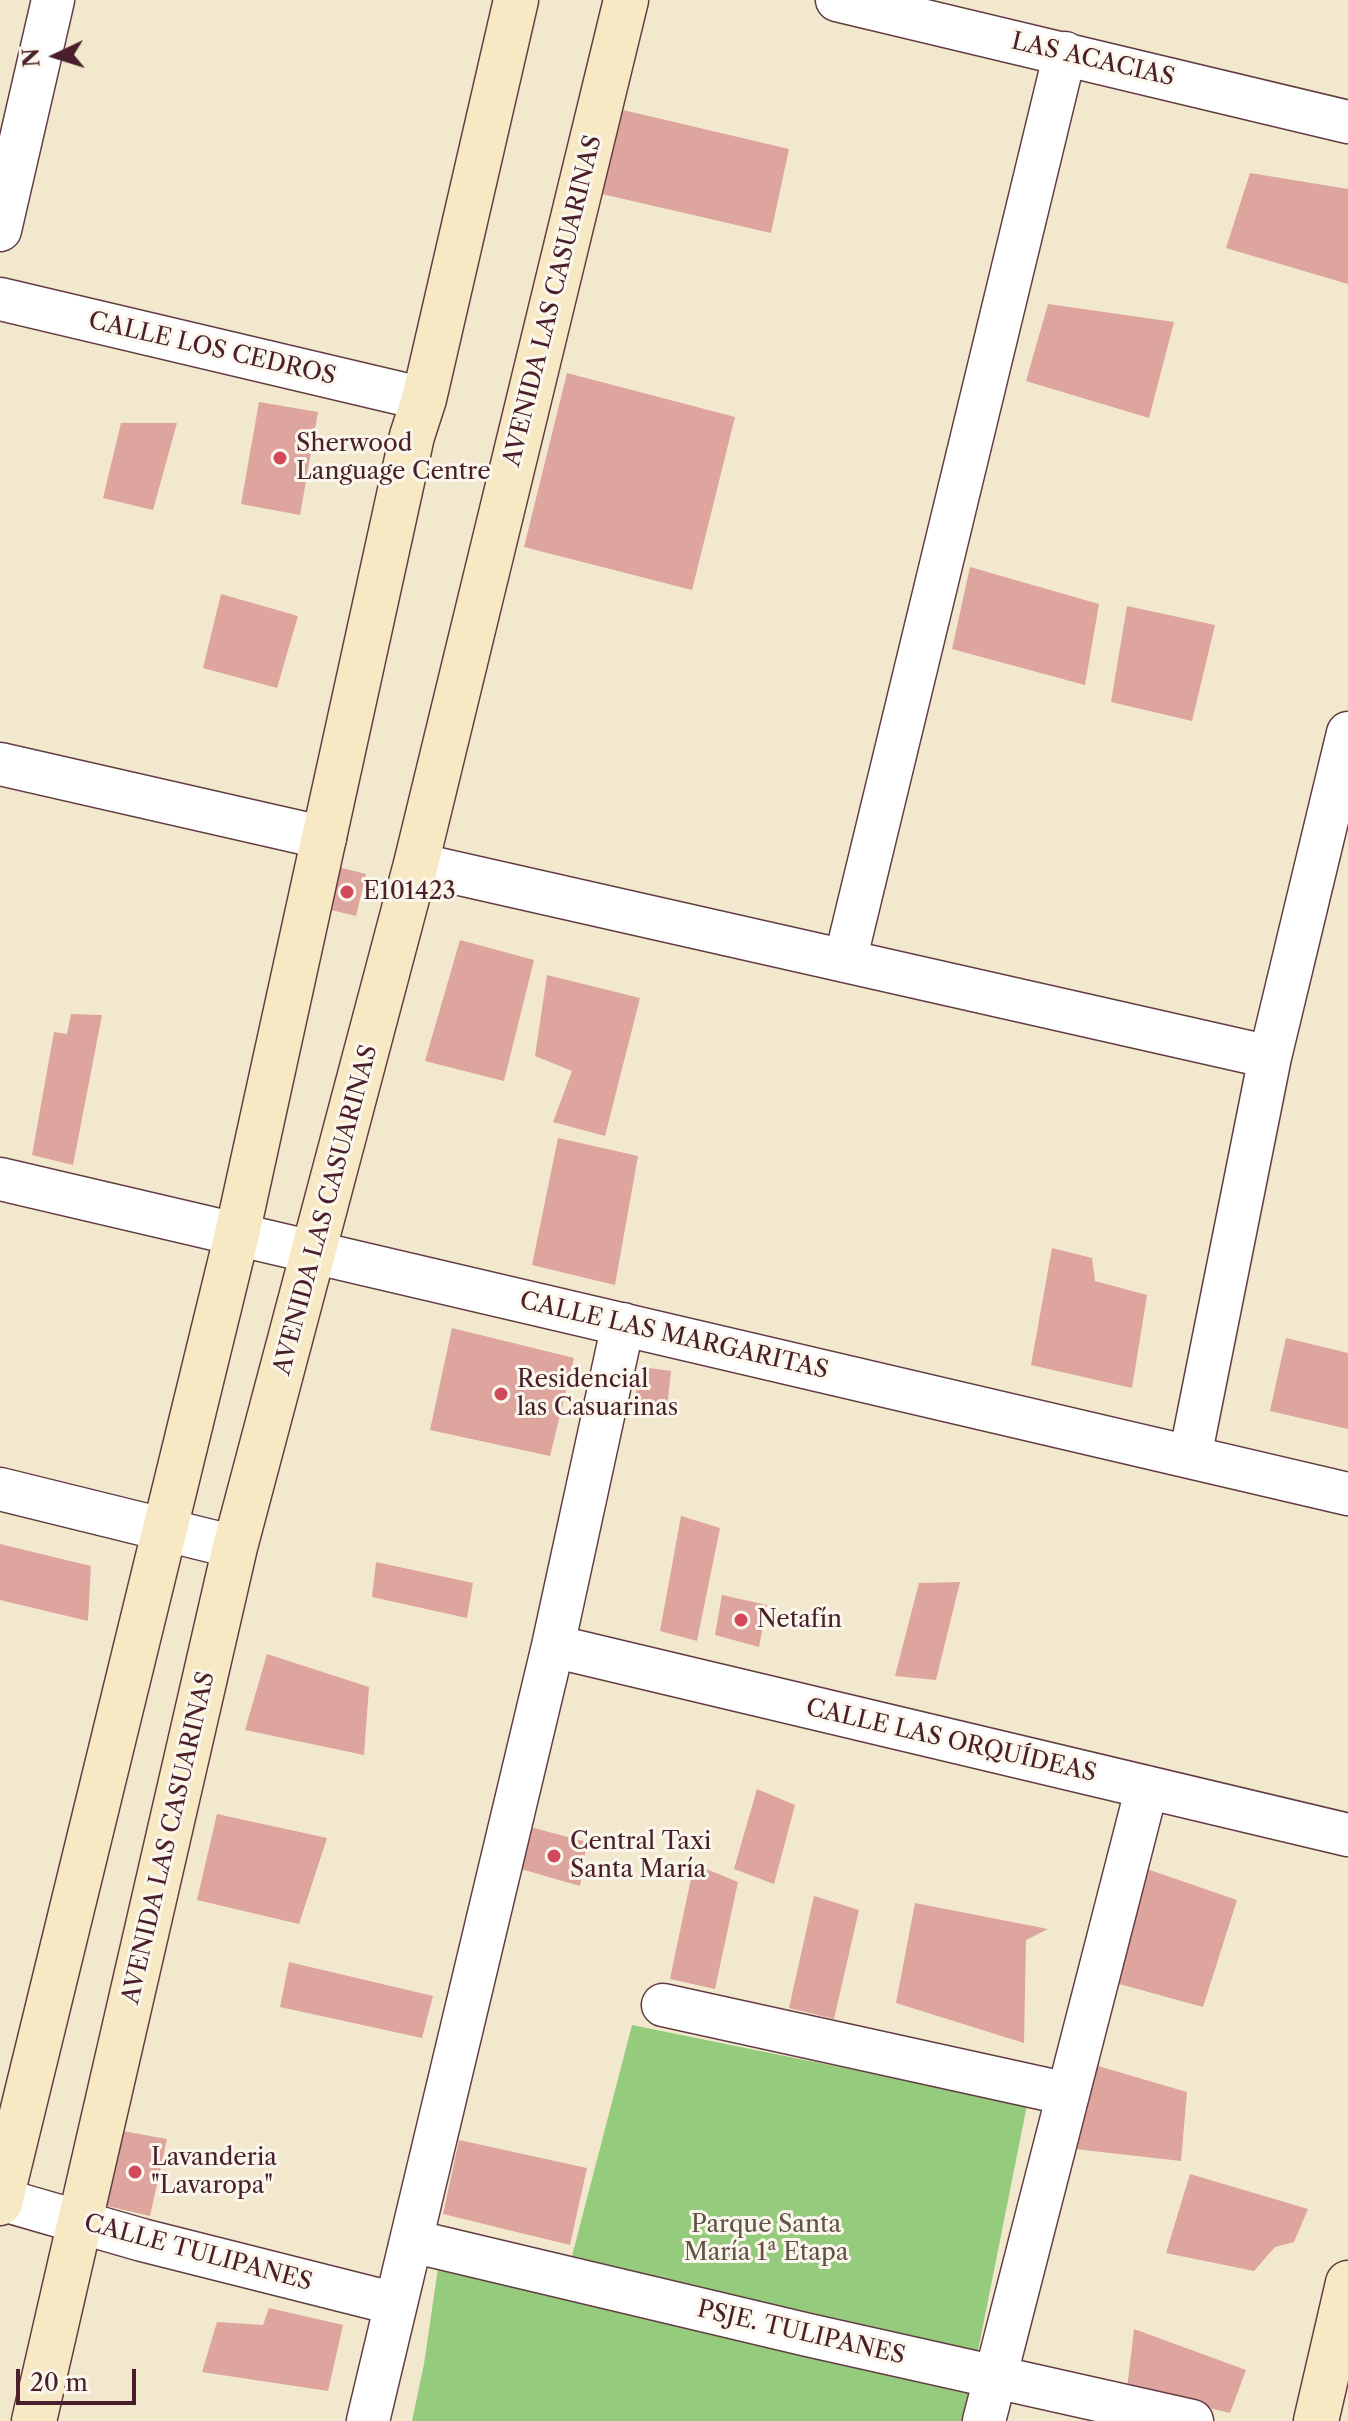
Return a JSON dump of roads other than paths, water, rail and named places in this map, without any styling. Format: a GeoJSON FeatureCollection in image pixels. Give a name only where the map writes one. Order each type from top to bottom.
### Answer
{"type":"FeatureCollection","features":[{"type":"Feature","properties":{"kind":"street"},"geometry":{"type":"LineString","coordinates":[[0,230],[53,0]]}},
{"type":"Feature","properties":{"kind":"street"},"geometry":{"type":"LineString","coordinates":[[0,2200],[237,1234],[412,436],[424,399],[516,0]]}},
{"type":"Feature","properties":{"kind":"street","name":"AVENIDA LAS CASUARINAS"},"geometry":{"type":"LineString","coordinates":[[34,2421],[82,2223],[235,1547],[416,864],[626,0]]}},
{"type":"Feature","properties":{"kind":"street","name":"LAS ACACIAS"},"geometry":{"type":"LineString","coordinates":[[837,0],[1348,122]]}},
{"type":"Feature","properties":{"kind":"street"},"geometry":{"type":"LineString","coordinates":[[845,961],[1065,53]]}},
{"type":"Feature","properties":{"kind":"street","name":"CALLE LOS CEDROS"},"geometry":{"type":"LineString","coordinates":[[0,299],[424,399]]}},
{"type":"Feature","properties":{"kind":"street"},"geometry":{"type":"LineString","coordinates":[[1190,1457],[1270,1057],[1348,733]]}},
{"type":"Feature","properties":{"kind":"street"},"geometry":{"type":"LineString","coordinates":[[0,764],[325,838]]}},
{"type":"Feature","properties":{"kind":"street"},"geometry":{"type":"LineString","coordinates":[[416,864],[1270,1057]]}},
{"type":"Feature","properties":{"kind":"street","name":"CALLE LAS MARGARITAS"},"geometry":{"type":"LineString","coordinates":[[0,1179],[1348,1494]]}},
{"type":"Feature","properties":{"kind":"street"},"geometry":{"type":"LineString","coordinates":[[368,2421],[553,1646],[623,1324]]}},
{"type":"Feature","properties":{"kind":"street"},"geometry":{"type":"LineString","coordinates":[[0,1489],[235,1547]]}},
{"type":"Feature","properties":{"kind":"street","name":"CALLE LAS ORQUÍDEAS"},"geometry":{"type":"LineString","coordinates":[[553,1646],[1348,1835]]}},
{"type":"Feature","properties":{"kind":"street"},"geometry":{"type":"LineString","coordinates":[[984,2421],[1147,1787]]}},
{"type":"Feature","properties":{"kind":"street"},"geometry":{"type":"LineString","coordinates":[[663,2005],[1068,2094]]}},
{"type":"Feature","properties":{"kind":"street","name":"CALLE TULIPANES"},"geometry":{"type":"LineString","coordinates":[[0,2200],[396,2304]]}},
{"type":"Feature","properties":{"kind":"street","name":"PSJE. TULIPANES"},"geometry":{"type":"LineString","coordinates":[[412,2241],[1192,2421]]}},
{"type":"Feature","properties":{"kind":"street"},"geometry":{"type":"LineString","coordinates":[[1316,2421],[1348,2283]]}},
{"type":"Feature","properties":{"kind":"place","name":"Sherwood Language Centre"},"geometry":{"type":"Point","coordinates":[280,458]}},
{"type":"Feature","properties":{"kind":"place","name":"E101423"},"geometry":{"type":"Point","coordinates":[347,892]}},
{"type":"Feature","properties":{"kind":"place","name":"Residencial las Casuarinas"},"geometry":{"type":"Point","coordinates":[501,1394]}},
{"type":"Feature","properties":{"kind":"place","name":"Netafín"},"geometry":{"type":"Point","coordinates":[741,1620]}},
{"type":"Feature","properties":{"kind":"place","name":"Central Taxi Santa María"},"geometry":{"type":"Point","coordinates":[554,1856]}},
{"type":"Feature","properties":{"kind":"place","name":"Lavanderia \"Lavaropa\""},"geometry":{"type":"Point","coordinates":[135,2172]}},
{"type":"Feature","properties":{"kind":"park label","name":"Parque Santa María 1ª Etapa"},"geometry":{"type":"Point","coordinates":[766,2239]}}]}
